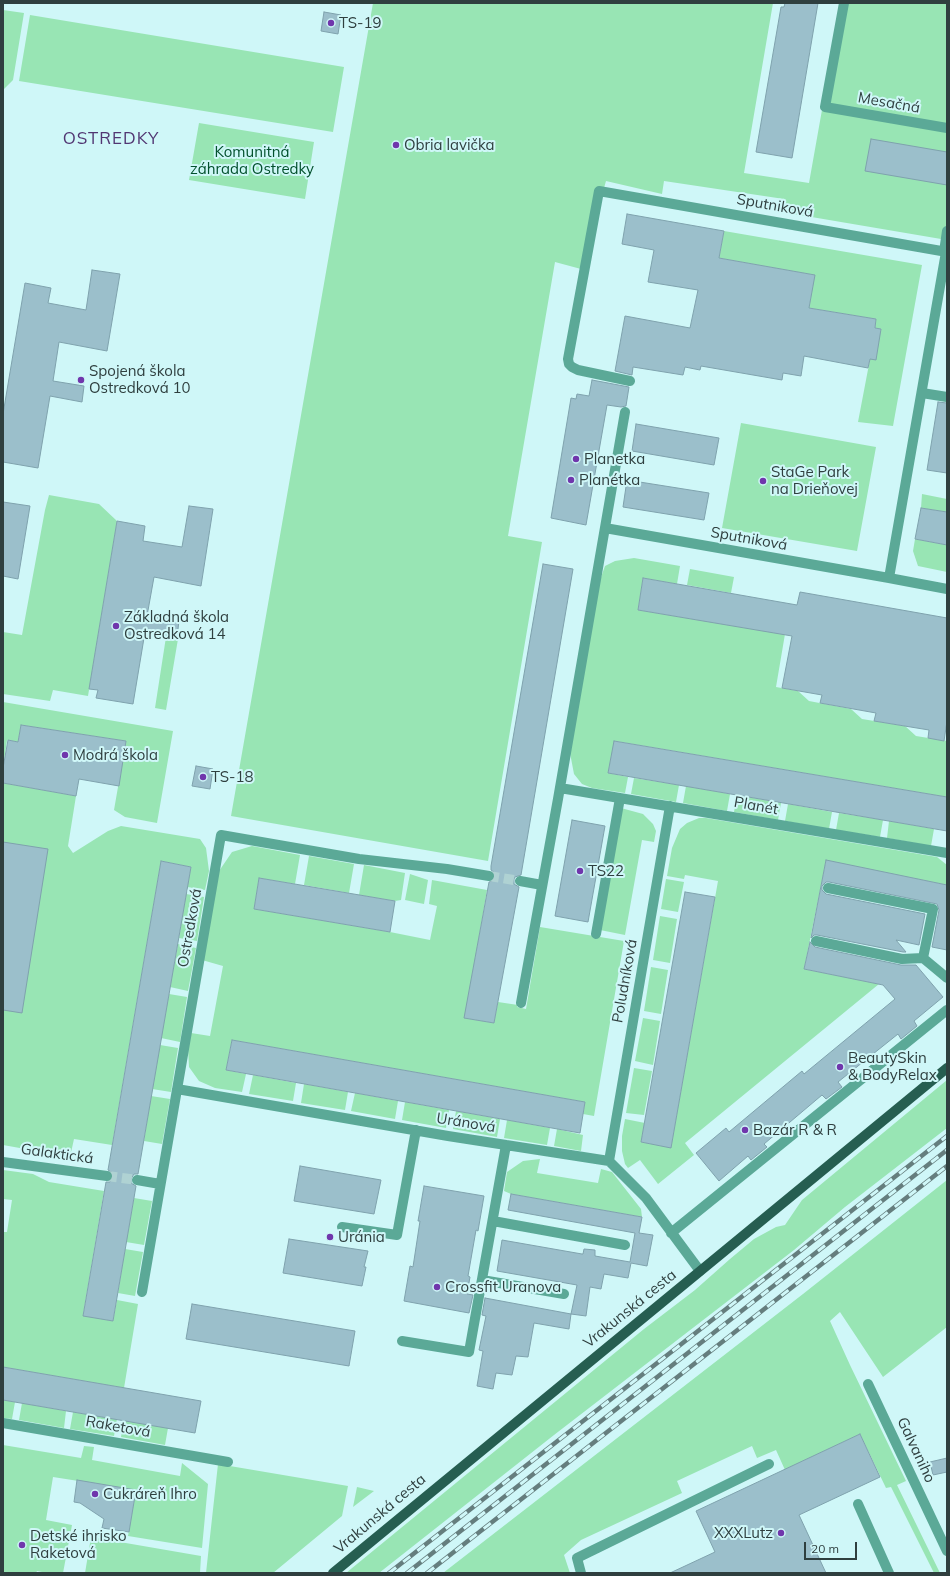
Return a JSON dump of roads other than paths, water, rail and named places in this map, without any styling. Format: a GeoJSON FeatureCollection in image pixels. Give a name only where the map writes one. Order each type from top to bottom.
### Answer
{"type":"FeatureCollection","features":[{"type":"Feature","properties":{"kind":"main road","name":"Vrakunská cesta"},"geometry":{"type":"LineString","coordinates":[[333,1573],[947,1068]]}},
{"type":"Feature","properties":{"kind":"street","name":"Mesačná"},"geometry":{"type":"LineString","coordinates":[[844,3],[825,107],[947,128]]}},
{"type":"Feature","properties":{"kind":"street","name":"Sputniková"},"geometry":{"type":"LineString","coordinates":[[630,380],[578,370],[569,364],[568,358],[599,191],[946,252]]}},
{"type":"Feature","properties":{"kind":"street"},"geometry":{"type":"LineString","coordinates":[[888,578],[946,252],[947,230]]}},
{"type":"Feature","properties":{"kind":"street"},"geometry":{"type":"LineString","coordinates":[[922,393],[947,397]]}},
{"type":"Feature","properties":{"kind":"street"},"geometry":{"type":"LineString","coordinates":[[521,1003],[625,412]]}},
{"type":"Feature","properties":{"kind":"street","name":"Sputniková"},"geometry":{"type":"LineString","coordinates":[[605,528],[947,589]]}},
{"type":"Feature","properties":{"kind":"street","name":"Planét"},"geometry":{"type":"LineString","coordinates":[[560,788],[947,854]]}},
{"type":"Feature","properties":{"kind":"street"},"geometry":{"type":"LineString","coordinates":[[596,934],[620,798]]}},
{"type":"Feature","properties":{"kind":"street","name":"Poludníková"},"geometry":{"type":"LineString","coordinates":[[609,1161],[670,806]]}},
{"type":"Feature","properties":{"kind":"street","name":"Ostredková"},"geometry":{"type":"LineString","coordinates":[[142,1292],[222,835],[359,859],[447,869],[489,876]]}},
{"type":"Feature","properties":{"kind":"street"},"geometry":{"type":"LineString","coordinates":[[520,881],[542,885]]}},
{"type":"Feature","properties":{"kind":"street"},"geometry":{"type":"LineString","coordinates":[[828,888],[933,909],[923,958]]}},
{"type":"Feature","properties":{"kind":"street"},"geometry":{"type":"LineString","coordinates":[[816,941],[902,959],[923,958],[947,978]]}},
{"type":"Feature","properties":{"kind":"street"},"geometry":{"type":"LineString","coordinates":[[671,1233],[947,1010]]}},
{"type":"Feature","properties":{"kind":"street","name":"Uránová"},"geometry":{"type":"LineString","coordinates":[[177,1089],[609,1161]]}},
{"type":"Feature","properties":{"kind":"street"},"geometry":{"type":"LineString","coordinates":[[342,1227],[397,1235],[416,1130]]}},
{"type":"Feature","properties":{"kind":"street"},"geometry":{"type":"LineString","coordinates":[[402,1341],[469,1352],[506,1145]]}},
{"type":"Feature","properties":{"kind":"street"},"geometry":{"type":"LineString","coordinates":[[609,1161],[646,1198],[700,1272]]}},
{"type":"Feature","properties":{"kind":"street","name":"Galaktická"},"geometry":{"type":"LineString","coordinates":[[3,1162],[107,1176]]}},
{"type":"Feature","properties":{"kind":"street"},"geometry":{"type":"LineString","coordinates":[[137,1180],[160,1184]]}},
{"type":"Feature","properties":{"kind":"street"},"geometry":{"type":"LineString","coordinates":[[493,1221],[625,1245]]}},
{"type":"Feature","properties":{"kind":"street"},"geometry":{"type":"LineString","coordinates":[[482,1280],[564,1294]]}},
{"type":"Feature","properties":{"kind":"street","name":"Galvaniho"},"geometry":{"type":"LineString","coordinates":[[868,1384],[947,1552]]}},
{"type":"Feature","properties":{"kind":"street","name":"Raketová"},"geometry":{"type":"LineString","coordinates":[[3,1423],[228,1462]]}},
{"type":"Feature","properties":{"kind":"street"},"geometry":{"type":"LineString","coordinates":[[580,1573],[577,1558],[769,1464]]}},
{"type":"Feature","properties":{"kind":"street"},"geometry":{"type":"LineString","coordinates":[[858,1504],[889,1573]]}},
{"type":"Feature","properties":{"kind":"tunnel"},"geometry":{"type":"LineString","coordinates":[[489,876],[520,881]]}},
{"type":"Feature","properties":{"kind":"tunnel"},"geometry":{"type":"LineString","coordinates":[[107,1176],[137,1180]]}},
{"type":"Feature","properties":{"kind":"railway"},"geometry":{"type":"LineString","coordinates":[[389,1573],[947,1136]]}},
{"type":"Feature","properties":{"kind":"railway"},"geometry":{"type":"LineString","coordinates":[[407,1573],[947,1150]]}},
{"type":"Feature","properties":{"kind":"railway"},"geometry":{"type":"LineString","coordinates":[[427,1573],[947,1166]]}},
{"type":"Feature","properties":{"kind":"place","name":"TS-19"},"geometry":{"type":"Point","coordinates":[331,23]}},
{"type":"Feature","properties":{"kind":"place","name":"Obria lavička"},"geometry":{"type":"Point","coordinates":[396,145]}},
{"type":"Feature","properties":{"kind":"place","name":"Spojená škola Ostredková 10"},"geometry":{"type":"Point","coordinates":[81,380]}},
{"type":"Feature","properties":{"kind":"place","name":"Planetka"},"geometry":{"type":"Point","coordinates":[576,459]}},
{"type":"Feature","properties":{"kind":"place","name":"Planétka"},"geometry":{"type":"Point","coordinates":[571,480]}},
{"type":"Feature","properties":{"kind":"place","name":"StaGe Park na Drieňovej"},"geometry":{"type":"Point","coordinates":[763,481]}},
{"type":"Feature","properties":{"kind":"place","name":"Základná škola Ostredková 14"},"geometry":{"type":"Point","coordinates":[116,626]}},
{"type":"Feature","properties":{"kind":"place","name":"Modrá škola"},"geometry":{"type":"Point","coordinates":[65,755]}},
{"type":"Feature","properties":{"kind":"place","name":"TS-18"},"geometry":{"type":"Point","coordinates":[203,777]}},
{"type":"Feature","properties":{"kind":"place","name":"TS22"},"geometry":{"type":"Point","coordinates":[580,871]}},
{"type":"Feature","properties":{"kind":"place","name":"BeautySkin & BodyRelax"},"geometry":{"type":"Point","coordinates":[840,1067]}},
{"type":"Feature","properties":{"kind":"place","name":"Bazár R & R"},"geometry":{"type":"Point","coordinates":[745,1130]}},
{"type":"Feature","properties":{"kind":"place","name":"Uránia"},"geometry":{"type":"Point","coordinates":[330,1237]}},
{"type":"Feature","properties":{"kind":"place","name":"Crossfit Uranova"},"geometry":{"type":"Point","coordinates":[437,1287]}},
{"type":"Feature","properties":{"kind":"place","name":"Cukráreň Ihro"},"geometry":{"type":"Point","coordinates":[95,1494]}},
{"type":"Feature","properties":{"kind":"place","name":"XXXLutz"},"geometry":{"type":"Point","coordinates":[781,1533]}},
{"type":"Feature","properties":{"kind":"place","name":"Detské ihrisko Raketová"},"geometry":{"type":"Point","coordinates":[22,1545]}},
{"type":"Feature","properties":{"kind":"district","name":"OSTREDKY"},"geometry":{"type":"Point","coordinates":[111,139]}},
{"type":"Feature","properties":{"kind":"park label","name":"Komunitná záhrada Ostredky"},"geometry":{"type":"Point","coordinates":[252,160]}}]}
